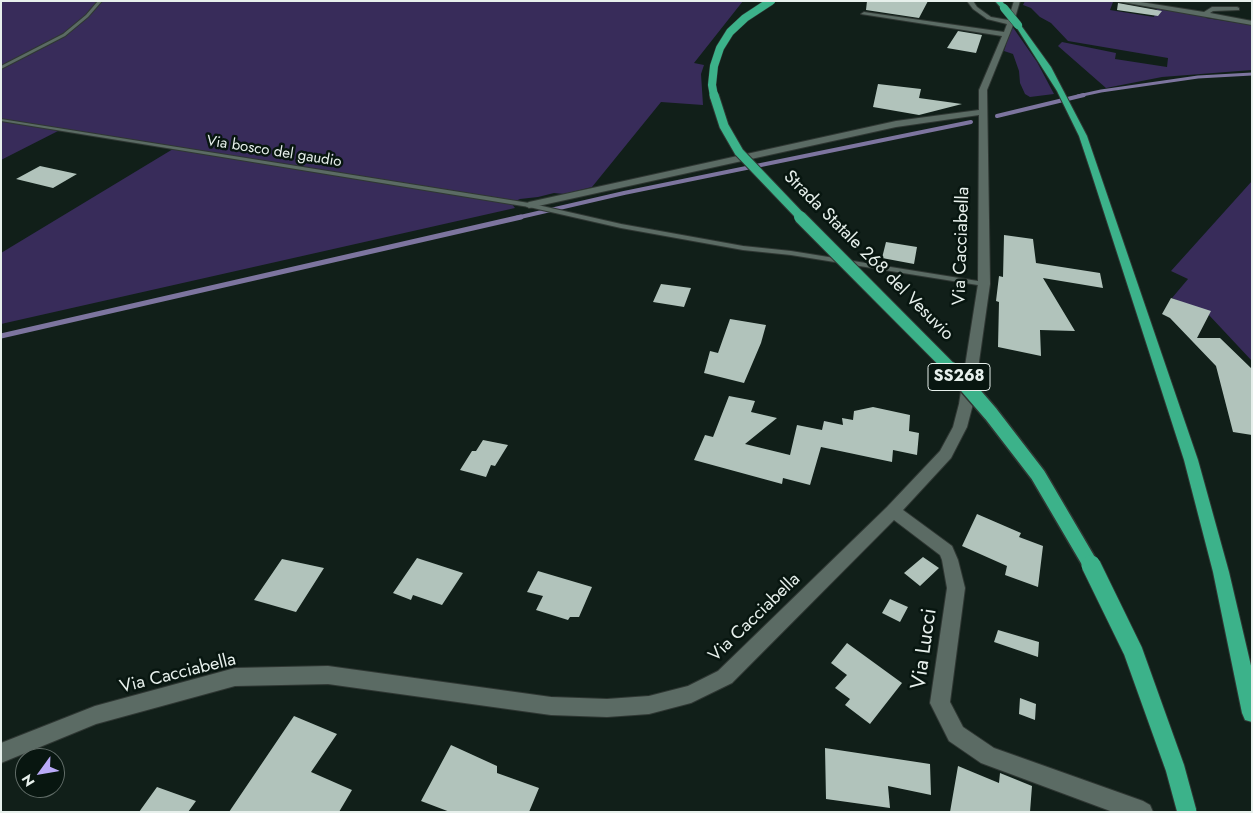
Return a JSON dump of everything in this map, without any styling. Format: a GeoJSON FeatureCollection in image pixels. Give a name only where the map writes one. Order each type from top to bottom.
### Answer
{"type":"FeatureCollection","features":[{"type":"Feature","properties":{"kind":"highway","name":"Strada Statale 268 del Vesuvio"},"geometry":{"type":"LineString","coordinates":[[771,1],[745,18],[730,32],[720,48],[714,66],[712,85],[716,106],[724,126],[739,152],[762,179],[946,363],[991,414],[1038,476],[1086,555],[1132,651],[1175,768],[1187,812]]}},
{"type":"Feature","properties":{"kind":"highway"},"geometry":{"type":"LineString","coordinates":[[998,1],[1038,52],[1070,107],[1083,136],[1190,460],[1221,572],[1252,713]]}},
{"type":"Feature","properties":{"kind":"street"},"geometry":{"type":"LineString","coordinates":[[970,1],[975,8],[989,18],[1011,18]]}},
{"type":"Feature","properties":{"kind":"street"},"geometry":{"type":"LineString","coordinates":[[1119,1],[1207,14],[1218,18],[1252,24]]}},
{"type":"Feature","properties":{"kind":"street"},"geometry":{"type":"LineString","coordinates":[[1207,14],[1212,9],[1237,10]]}},
{"type":"Feature","properties":{"kind":"street"},"geometry":{"type":"LineString","coordinates":[[864,14],[1011,18]]}},
{"type":"Feature","properties":{"kind":"street","name":"Via Cacciabella"},"geometry":{"type":"LineString","coordinates":[[1,753],[95,715],[235,677],[328,675],[551,706],[607,708],[649,705],[691,694],[725,677],[892,511],[946,454],[960,427],[966,404],[984,284],[983,90],[1011,18]]}},
{"type":"Feature","properties":{"kind":"street"},"geometry":{"type":"LineString","coordinates":[[529,205],[896,124],[984,112]]}},
{"type":"Feature","properties":{"kind":"street","name":"Via Lucci"},"geometry":{"type":"LineString","coordinates":[[892,511],[915,526],[946,551],[950,560],[956,588],[940,703],[956,734],[988,756],[1143,812]]}},
{"type":"Feature","properties":{"kind":"lane"},"geometry":{"type":"LineString","coordinates":[[1,68],[64,35],[100,1]]}},
{"type":"Feature","properties":{"kind":"lane","name":"Via bosco del gaudio"},"geometry":{"type":"LineString","coordinates":[[1,120],[529,205],[621,226],[743,248],[791,253],[984,284]]}},
{"type":"Feature","properties":{"kind":"shaded area"},"geometry":{"type":"Polygon","coordinates":[[[1,1],[743,1],[694,63],[704,65],[701,74],[703,105],[661,102],[592,187],[564,194],[554,193],[520,199],[511,203],[515,208],[1,324],[1,253],[173,149],[60,130],[1,160],[1,1]]]}},
{"type":"Feature","properties":{"kind":"shaded area"},"geometry":{"type":"Polygon","coordinates":[[[1025,1],[1110,1],[1113,2],[1110,10],[1154,17],[1157,8],[1205,14],[1206,18],[1252,25],[1252,70],[1162,77],[1106,88],[1058,46],[1062,42],[1116,53],[1115,59],[1167,67],[1168,58],[1068,41],[1051,23],[1040,17],[1031,8],[1023,5],[1025,1]]]}},
{"type":"Feature","properties":{"kind":"shaded area"},"geometry":{"type":"Polygon","coordinates":[[[1012,26],[1037,62],[1054,94],[1030,97],[1025,94],[1020,83],[1019,71],[1013,54],[1004,51],[1012,26]]]}},
{"type":"Feature","properties":{"kind":"shaded area"},"geometry":{"type":"Polygon","coordinates":[[[1252,181],[1252,361],[1208,314],[1172,298],[1188,279],[1171,271],[1252,181]]]}},
{"type":"Feature","properties":{"kind":"building"},"geometry":{"type":"Polygon","coordinates":[[[867,1],[928,1],[919,18],[866,10],[867,1]]]}},
{"type":"Feature","properties":{"kind":"building"},"geometry":{"type":"Polygon","coordinates":[[[1118,3],[1162,11],[1158,16],[1117,10],[1118,3]]]}},
{"type":"Feature","properties":{"kind":"building"},"geometry":{"type":"Polygon","coordinates":[[[958,31],[982,35],[976,53],[947,48],[958,31]]]}},
{"type":"Feature","properties":{"kind":"building"},"geometry":{"type":"Polygon","coordinates":[[[878,84],[921,89],[919,98],[962,104],[919,115],[873,107],[878,84]]]}},
{"type":"Feature","properties":{"kind":"building"},"geometry":{"type":"Polygon","coordinates":[[[40,166],[77,174],[53,188],[16,179],[40,166]]]}},
{"type":"Feature","properties":{"kind":"building"},"geometry":{"type":"Polygon","coordinates":[[[1004,235],[1033,239],[1036,263],[1100,273],[1103,288],[1043,278],[1075,331],[1040,330],[1041,356],[998,347],[999,302],[996,301],[999,276],[1003,277],[1004,235]]]}},
{"type":"Feature","properties":{"kind":"building"},"geometry":{"type":"Polygon","coordinates":[[[886,242],[917,247],[914,264],[882,258],[886,242]]]}},
{"type":"Feature","properties":{"kind":"building"},"geometry":{"type":"Polygon","coordinates":[[[661,284],[691,288],[684,307],[653,302],[661,284]]]}},
{"type":"Feature","properties":{"kind":"building"},"geometry":{"type":"Polygon","coordinates":[[[1171,298],[1211,311],[1197,338],[1220,338],[1252,369],[1252,435],[1233,432],[1216,366],[1170,318],[1162,314],[1171,298]]]}},
{"type":"Feature","properties":{"kind":"building"},"geometry":{"type":"Polygon","coordinates":[[[730,319],[766,325],[761,343],[744,383],[704,373],[710,351],[718,353],[730,319]]]}},
{"type":"Feature","properties":{"kind":"building"},"geometry":{"type":"Polygon","coordinates":[[[729,396],[755,401],[751,412],[777,418],[745,444],[790,455],[797,425],[822,430],[824,421],[843,425],[842,418],[853,420],[854,411],[873,407],[910,415],[909,431],[919,433],[917,455],[893,450],[892,462],[821,447],[810,485],[783,478],[782,484],[694,460],[705,435],[713,437],[729,396]]]}},
{"type":"Feature","properties":{"kind":"building"},"geometry":{"type":"Polygon","coordinates":[[[483,440],[508,445],[495,466],[491,465],[486,477],[460,470],[472,451],[476,451],[483,440]]]}},
{"type":"Feature","properties":{"kind":"building"},"geometry":{"type":"Polygon","coordinates":[[[977,514],[1021,533],[1019,537],[1043,546],[1038,587],[1005,575],[1007,566],[962,546],[977,514]]]}},
{"type":"Feature","properties":{"kind":"building"},"geometry":{"type":"Polygon","coordinates":[[[923,557],[939,568],[920,586],[904,573],[923,557]]]}},
{"type":"Feature","properties":{"kind":"building"},"geometry":{"type":"Polygon","coordinates":[[[417,558],[463,573],[442,605],[413,595],[411,600],[393,593],[417,558]]]}},
{"type":"Feature","properties":{"kind":"building"},"geometry":{"type":"Polygon","coordinates":[[[282,559],[324,568],[296,612],[254,600],[282,559]]]}},
{"type":"Feature","properties":{"kind":"building"},"geometry":{"type":"Polygon","coordinates":[[[538,571],[592,587],[579,617],[570,617],[568,620],[536,610],[543,596],[527,592],[538,571]]]}},
{"type":"Feature","properties":{"kind":"building"},"geometry":{"type":"Polygon","coordinates":[[[890,599],[908,607],[900,622],[882,613],[890,599]]]}},
{"type":"Feature","properties":{"kind":"building"},"geometry":{"type":"Polygon","coordinates":[[[998,630],[1039,642],[1038,657],[994,642],[998,630]]]}},
{"type":"Feature","properties":{"kind":"building"},"geometry":{"type":"Polygon","coordinates":[[[847,643],[902,683],[870,724],[845,705],[850,699],[835,688],[847,675],[831,663],[847,643]]]}},
{"type":"Feature","properties":{"kind":"building"},"geometry":{"type":"Polygon","coordinates":[[[1020,698],[1036,704],[1035,720],[1019,714],[1020,698]]]}},
{"type":"Feature","properties":{"kind":"building"},"geometry":{"type":"Polygon","coordinates":[[[294,716],[337,734],[311,772],[352,790],[339,812],[229,812],[294,716]]]}},
{"type":"Feature","properties":{"kind":"building"},"geometry":{"type":"Polygon","coordinates":[[[451,745],[497,766],[497,773],[539,788],[529,812],[450,812],[421,801],[451,745]]]}},
{"type":"Feature","properties":{"kind":"building"},"geometry":{"type":"Polygon","coordinates":[[[825,748],[930,764],[931,795],[888,786],[890,808],[826,799],[825,748]]]}},
{"type":"Feature","properties":{"kind":"building"},"geometry":{"type":"Polygon","coordinates":[[[958,766],[999,783],[1000,773],[1032,786],[1030,812],[950,812],[958,766]]]}},
{"type":"Feature","properties":{"kind":"building"},"geometry":{"type":"Polygon","coordinates":[[[157,787],[196,801],[188,812],[139,812],[157,787]]]}},
{"type":"Feature","properties":{"kind":"waterway"},"geometry":{"type":"LineString","coordinates":[[1078,96],[1198,77],[1252,74]]}},
{"type":"Feature","properties":{"kind":"waterway"},"geometry":{"type":"LineString","coordinates":[[997,116],[1084,95]]}},
{"type":"Feature","properties":{"kind":"waterway"},"geometry":{"type":"LineString","coordinates":[[516,218],[624,193],[971,122]]}},
{"type":"Feature","properties":{"kind":"waterway"},"geometry":{"type":"LineString","coordinates":[[1,336],[521,217]]}}]}
